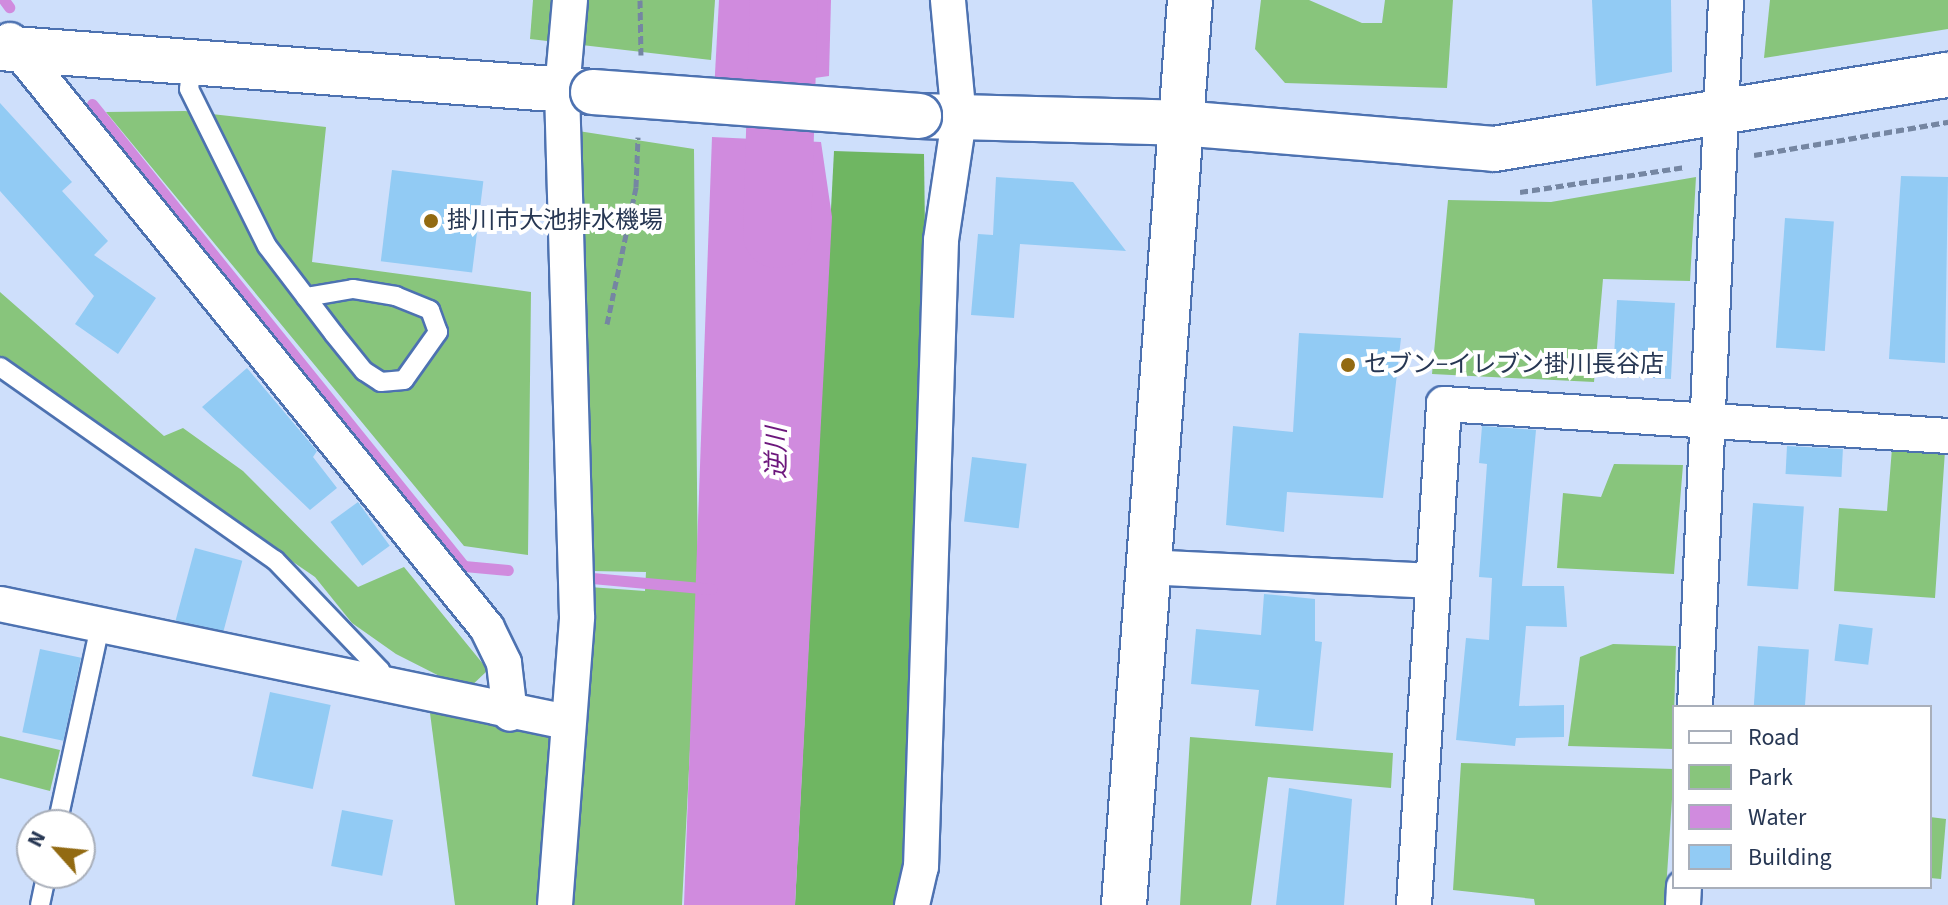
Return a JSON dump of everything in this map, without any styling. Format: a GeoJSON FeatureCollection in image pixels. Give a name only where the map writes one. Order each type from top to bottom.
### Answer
{"type":"FeatureCollection","features":[{"type":"Feature","properties":{"kind":"street"},"geometry":{"type":"LineString","coordinates":[[555,905],[577,617],[577,91],[570,0]]}},
{"type":"Feature","properties":{"kind":"street"},"geometry":{"type":"LineString","coordinates":[[912,905],[921,867],[941,240],[939,118],[948,0]]}},
{"type":"Feature","properties":{"kind":"street"},"geometry":{"type":"LineString","coordinates":[[1124,905],[1146,567],[1190,0]]}},
{"type":"Feature","properties":{"kind":"street"},"geometry":{"type":"LineString","coordinates":[[1695,705],[1712,419],[1717,113],[1726,0]]}},
{"type":"Feature","properties":{"kind":"street"},"geometry":{"type":"LineString","coordinates":[[7,43],[191,63],[939,118],[1180,123],[1494,149],[1948,75]]}},
{"type":"Feature","properties":{"kind":"street"},"geometry":{"type":"LineString","coordinates":[[7,43],[487,628],[504,663],[510,714]]}},
{"type":"Feature","properties":{"kind":"street"},"geometry":{"type":"LineString","coordinates":[[1414,905],[1444,404],[1948,436]]}},
{"type":"Feature","properties":{"kind":"street"},"geometry":{"type":"LineString","coordinates":[[1146,567],[1433,581]]}},
{"type":"Feature","properties":{"kind":"street"},"geometry":{"type":"LineString","coordinates":[[0,604],[384,688],[510,714],[567,722]]}},
{"type":"Feature","properties":{"kind":"lane"},"geometry":{"type":"LineString","coordinates":[[191,63],[189,89],[267,246],[306,297],[381,382],[404,380],[438,332],[430,310],[396,296],[353,289],[306,297]]}},
{"type":"Feature","properties":{"kind":"lane"},"geometry":{"type":"LineString","coordinates":[[0,367],[275,560],[380,670],[384,688]]}},
{"type":"Feature","properties":{"kind":"lane"},"geometry":{"type":"LineString","coordinates":[[60,809],[100,626]]}},
{"type":"Feature","properties":{"kind":"path"},"geometry":{"type":"LineString","coordinates":[[640,0],[641,60]]}},
{"type":"Feature","properties":{"kind":"path"},"geometry":{"type":"LineString","coordinates":[[605,337],[636,187],[639,123]]}},
{"type":"Feature","properties":{"kind":"green space"},"geometry":{"type":"Polygon","coordinates":[[[533,0],[715,0],[711,60],[530,39],[533,0]]]}},
{"type":"Feature","properties":{"kind":"green space"},"geometry":{"type":"Polygon","coordinates":[[[1261,0],[1309,0],[1362,23],[1382,23],[1385,0],[1453,0],[1447,88],[1285,83],[1255,49],[1261,0]]]}},
{"type":"Feature","properties":{"kind":"green space"},"geometry":{"type":"Polygon","coordinates":[[[1770,0],[1948,0],[1948,29],[1764,58],[1770,0]]]}},
{"type":"Feature","properties":{"kind":"green space"},"geometry":{"type":"Polygon","coordinates":[[[185,111],[326,127],[312,262],[531,292],[528,555],[464,546],[106,112],[185,111]]]}},
{"type":"Feature","properties":{"kind":"green space"},"geometry":{"type":"Polygon","coordinates":[[[559,128],[694,149],[698,595],[682,905],[565,905],[589,587],[645,591],[646,572],[591,571],[559,128]]]}},
{"type":"Feature","properties":{"kind":"green space"},"geometry":{"type":"Polygon","coordinates":[[[834,151],[924,154],[930,624],[912,905],[795,905],[834,151]]]}},
{"type":"Feature","properties":{"kind":"green space"},"geometry":{"type":"Polygon","coordinates":[[[1696,177],[1690,281],[1603,279],[1594,382],[1432,374],[1448,200],[1551,202],[1696,177]]]}},
{"type":"Feature","properties":{"kind":"green space"},"geometry":{"type":"Polygon","coordinates":[[[0,292],[164,436],[183,428],[243,471],[358,587],[404,567],[488,670],[467,690],[396,654],[352,623],[315,577],[233,521],[137,470],[0,358],[0,292]]]}},
{"type":"Feature","properties":{"kind":"green space"},"geometry":{"type":"Polygon","coordinates":[[[1892,448],[1945,451],[1935,598],[1834,591],[1839,508],[1887,511],[1892,448]]]}},
{"type":"Feature","properties":{"kind":"green space"},"geometry":{"type":"Polygon","coordinates":[[[1614,464],[1683,465],[1674,574],[1557,568],[1563,493],[1601,497],[1614,464]]]}},
{"type":"Feature","properties":{"kind":"green space"},"geometry":{"type":"Polygon","coordinates":[[[1613,644],[1676,646],[1672,749],[1568,746],[1580,657],[1613,644]]]}},
{"type":"Feature","properties":{"kind":"green space"},"geometry":{"type":"Polygon","coordinates":[[[430,713],[560,732],[544,905],[455,905],[430,713]]]}},
{"type":"Feature","properties":{"kind":"green space"},"geometry":{"type":"Polygon","coordinates":[[[0,736],[60,750],[50,791],[0,778],[0,736]]]}},
{"type":"Feature","properties":{"kind":"green space"},"geometry":{"type":"Polygon","coordinates":[[[1190,737],[1393,753],[1391,788],[1268,777],[1251,905],[1180,905],[1190,737]]]}},
{"type":"Feature","properties":{"kind":"green space"},"geometry":{"type":"Polygon","coordinates":[[[1461,763],[1672,769],[1665,905],[1535,905],[1534,899],[1453,890],[1461,763]]]}},
{"type":"Feature","properties":{"kind":"green space"},"geometry":{"type":"Polygon","coordinates":[[[1932,817],[1946,819],[1941,879],[1932,878],[1932,817]]]}},
{"type":"Feature","properties":{"kind":"water"},"geometry":{"type":"Polygon","coordinates":[[[719,0],[831,0],[829,76],[714,92],[719,0]]]}},
{"type":"Feature","properties":{"kind":"water"},"geometry":{"type":"Polygon","coordinates":[[[712,137],[821,142],[832,217],[795,905],[684,905],[712,137]]]}},
{"type":"Feature","properties":{"kind":"building"},"geometry":{"type":"Polygon","coordinates":[[[1592,0],[1671,0],[1672,72],[1596,86],[1592,0]]]}},
{"type":"Feature","properties":{"kind":"building"},"geometry":{"type":"Polygon","coordinates":[[[0,103],[72,182],[62,191],[108,241],[94,255],[156,298],[118,354],[75,324],[94,296],[0,191],[0,103]]]}},
{"type":"Feature","properties":{"kind":"building","name":"掛川市大池排水機場"},"geometry":{"type":"Polygon","coordinates":[[[392,170],[483,181],[472,273],[381,261],[392,170]]]}},
{"type":"Feature","properties":{"kind":"building"},"geometry":{"type":"Polygon","coordinates":[[[1901,176],[1948,177],[1945,363],[1889,359],[1901,176]]]}},
{"type":"Feature","properties":{"kind":"building"},"geometry":{"type":"Polygon","coordinates":[[[996,177],[1073,182],[1126,251],[1020,244],[1014,318],[971,315],[978,234],[993,235],[996,177]]]}},
{"type":"Feature","properties":{"kind":"building"},"geometry":{"type":"Polygon","coordinates":[[[1785,218],[1834,221],[1825,351],[1776,348],[1785,218]]]}},
{"type":"Feature","properties":{"kind":"building"},"geometry":{"type":"Polygon","coordinates":[[[1617,300],[1675,303],[1671,379],[1613,376],[1617,300]]]}},
{"type":"Feature","properties":{"kind":"building"},"geometry":{"type":"Polygon","coordinates":[[[1299,333],[1401,338],[1383,498],[1287,492],[1284,532],[1226,525],[1233,426],[1293,432],[1299,333]]]}},
{"type":"Feature","properties":{"kind":"building"},"geometry":{"type":"Polygon","coordinates":[[[247,368],[317,451],[313,457],[337,488],[310,510],[202,407],[247,368]]]}},
{"type":"Feature","properties":{"kind":"building"},"geometry":{"type":"Polygon","coordinates":[[[1482,426],[1536,430],[1522,586],[1564,586],[1567,627],[1526,626],[1519,706],[1564,705],[1564,737],[1516,738],[1515,746],[1456,740],[1466,638],[1489,640],[1492,578],[1479,577],[1487,464],[1479,463],[1482,426]]]}},
{"type":"Feature","properties":{"kind":"building"},"geometry":{"type":"Polygon","coordinates":[[[1787,446],[1843,449],[1841,477],[1786,474],[1787,446]]]}},
{"type":"Feature","properties":{"kind":"building"},"geometry":{"type":"Polygon","coordinates":[[[972,457],[1027,464],[1019,528],[964,522],[972,457]]]}},
{"type":"Feature","properties":{"kind":"building"},"geometry":{"type":"Polygon","coordinates":[[[358,502],[390,546],[362,566],[330,522],[358,502]]]}},
{"type":"Feature","properties":{"kind":"building"},"geometry":{"type":"Polygon","coordinates":[[[1753,503],[1804,507],[1798,589],[1747,586],[1753,503]]]}},
{"type":"Feature","properties":{"kind":"building"},"geometry":{"type":"Polygon","coordinates":[[[195,548],[242,561],[223,633],[176,620],[195,548]]]}},
{"type":"Feature","properties":{"kind":"building"},"geometry":{"type":"Polygon","coordinates":[[[1264,594],[1315,599],[1315,641],[1322,642],[1313,731],[1255,726],[1259,690],[1191,684],[1196,629],[1261,635],[1264,594]]]}},
{"type":"Feature","properties":{"kind":"building"},"geometry":{"type":"Polygon","coordinates":[[[1839,624],[1873,628],[1868,665],[1834,661],[1839,624]]]}},
{"type":"Feature","properties":{"kind":"building"},"geometry":{"type":"Polygon","coordinates":[[[1758,646],[1809,650],[1805,705],[1754,705],[1758,646]]]}},
{"type":"Feature","properties":{"kind":"building"},"geometry":{"type":"Polygon","coordinates":[[[40,649],[81,658],[63,741],[22,732],[40,649]]]}},
{"type":"Feature","properties":{"kind":"building"},"geometry":{"type":"Polygon","coordinates":[[[270,692],[331,705],[313,789],[252,776],[270,692]]]}},
{"type":"Feature","properties":{"kind":"building"},"geometry":{"type":"Polygon","coordinates":[[[1289,788],[1352,799],[1344,905],[1276,905],[1289,788]]]}},
{"type":"Feature","properties":{"kind":"building"},"geometry":{"type":"Polygon","coordinates":[[[342,810],[393,820],[382,876],[331,866],[342,810]]]}},
{"type":"Feature","properties":{"kind":"waterway"},"geometry":{"type":"LineString","coordinates":[[4,0],[9,7]]}},
{"type":"Feature","properties":{"kind":"waterway","name":"逆川"},"geometry":{"type":"LineString","coordinates":[[777,234],[784,0]]}},
{"type":"Feature","properties":{"kind":"waterway"},"geometry":{"type":"LineString","coordinates":[[92,104],[464,566],[508,570]]}},
{"type":"Feature","properties":{"kind":"waterway"},"geometry":{"type":"LineString","coordinates":[[592,578],[711,589]]}},
{"type":"Feature","properties":{"kind":"place","name":"掛川市大池排水機場"},"geometry":{"type":"Point","coordinates":[431,221]}},
{"type":"Feature","properties":{"kind":"place","name":"セブン−イレブン掛川長谷店"},"geometry":{"type":"Point","coordinates":[1348,365]}}]}
